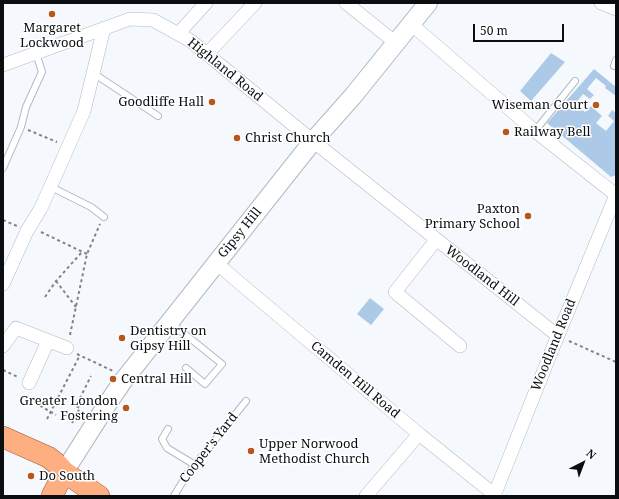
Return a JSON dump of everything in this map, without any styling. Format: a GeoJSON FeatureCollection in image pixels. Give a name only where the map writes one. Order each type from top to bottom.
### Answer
{"type":"FeatureCollection","features":[{"type":"Feature","properties":{"kind":"main road"},"geometry":{"type":"LineString","coordinates":[[3,437],[48,457],[64,472],[99,496]]}},
{"type":"Feature","properties":{"kind":"main road"},"geometry":{"type":"LineString","coordinates":[[52,496],[64,472]]}},
{"type":"Feature","properties":{"kind":"street"},"geometry":{"type":"LineString","coordinates":[[178,34],[206,3]]}},
{"type":"Feature","properties":{"kind":"street"},"geometry":{"type":"LineString","coordinates":[[207,54],[256,3]]}},
{"type":"Feature","properties":{"kind":"street"},"geometry":{"type":"LineString","coordinates":[[346,3],[396,43]]}},
{"type":"Feature","properties":{"kind":"street","name":"Gipsy Hill"},"geometry":{"type":"LineString","coordinates":[[64,472],[116,390],[313,142],[353,96],[428,3]]}},
{"type":"Feature","properties":{"kind":"street"},"geometry":{"type":"LineString","coordinates":[[601,3],[616,9]]}},
{"type":"Feature","properties":{"kind":"street","name":"Highland Road"},"geometry":{"type":"LineString","coordinates":[[3,65],[130,19],[153,20],[191,41],[313,142]]}},
{"type":"Feature","properties":{"kind":"street"},"geometry":{"type":"LineString","coordinates":[[411,24],[535,131],[616,195]]}},
{"type":"Feature","properties":{"kind":"street"},"geometry":{"type":"LineString","coordinates":[[3,284],[27,231],[41,208],[51,187],[84,111],[104,28]]}},
{"type":"Feature","properties":{"kind":"street","name":"Woodland Hill"},"geometry":{"type":"LineString","coordinates":[[313,142],[558,336]]}},
{"type":"Feature","properties":{"kind":"street","name":"Woodland Road"},"geometry":{"type":"LineString","coordinates":[[494,496],[616,195]]}},
{"type":"Feature","properties":{"kind":"street"},"geometry":{"type":"LineString","coordinates":[[436,240],[395,292],[460,346]]}},
{"type":"Feature","properties":{"kind":"street","name":"Camden Hill Road"},"geometry":{"type":"LineString","coordinates":[[216,263],[494,496]]}},
{"type":"Feature","properties":{"kind":"street"},"geometry":{"type":"LineString","coordinates":[[3,346],[16,328],[67,348]]}},
{"type":"Feature","properties":{"kind":"street"},"geometry":{"type":"LineString","coordinates":[[29,383],[48,340]]}},
{"type":"Feature","properties":{"kind":"street"},"geometry":{"type":"LineString","coordinates":[[366,496],[419,434]]}},
{"type":"Feature","properties":{"kind":"lane"},"geometry":{"type":"LineString","coordinates":[[3,168],[21,127],[26,106],[42,72],[36,53]]}},
{"type":"Feature","properties":{"kind":"lane"},"geometry":{"type":"LineString","coordinates":[[93,73],[158,116]]}},
{"type":"Feature","properties":{"kind":"lane"},"geometry":{"type":"LineString","coordinates":[[535,131],[575,81]]}},
{"type":"Feature","properties":{"kind":"lane"},"geometry":{"type":"LineString","coordinates":[[51,187],[104,216]]}},
{"type":"Feature","properties":{"kind":"lane"},"geometry":{"type":"LineString","coordinates":[[170,322],[222,364],[205,384],[186,368]]}},
{"type":"Feature","properties":{"kind":"lane","name":"Cooper's Yard"},"geometry":{"type":"LineString","coordinates":[[174,496],[186,476],[246,400]]}},
{"type":"Feature","properties":{"kind":"lane"},"geometry":{"type":"LineString","coordinates":[[168,429],[162,439],[167,448],[195,465]]}},
{"type":"Feature","properties":{"kind":"path"},"geometry":{"type":"LineString","coordinates":[[21,127],[68,147]]}},
{"type":"Feature","properties":{"kind":"path"},"geometry":{"type":"LineString","coordinates":[[104,216],[87,254],[67,348],[112,370]]}},
{"type":"Feature","properties":{"kind":"path"},"geometry":{"type":"LineString","coordinates":[[30,226],[87,254]]}},
{"type":"Feature","properties":{"kind":"path"},"geometry":{"type":"LineString","coordinates":[[45,297],[56,281],[82,252]]}},
{"type":"Feature","properties":{"kind":"path"},"geometry":{"type":"LineString","coordinates":[[56,281],[76,307]]}},
{"type":"Feature","properties":{"kind":"path"},"geometry":{"type":"LineString","coordinates":[[558,336],[616,362]]}},
{"type":"Feature","properties":{"kind":"path"},"geometry":{"type":"LineString","coordinates":[[47,419],[80,355]]}},
{"type":"Feature","properties":{"kind":"path"},"geometry":{"type":"LineString","coordinates":[[72,423],[80,408],[76,406],[91,376]]}},
{"type":"Feature","properties":{"kind":"path"},"geometry":{"type":"LineString","coordinates":[[27,398],[56,415]]}},
{"type":"Feature","properties":{"kind":"shaded area"},"geometry":{"type":"Polygon","coordinates":[[[551,53],[565,62],[531,101],[520,91],[551,53]]]}},
{"type":"Feature","properties":{"kind":"shaded area"},"geometry":{"type":"Polygon","coordinates":[[[594,69],[616,87],[616,96],[605,88],[606,86],[596,78],[587,89],[594,95],[590,99],[583,94],[575,104],[585,112],[591,106],[602,116],[596,123],[606,131],[614,121],[608,116],[612,110],[616,113],[616,175],[611,177],[547,123],[594,69]]]}},
{"type":"Feature","properties":{"kind":"shaded area"},"geometry":{"type":"Polygon","coordinates":[[[370,298],[384,309],[371,325],[357,314],[370,298]]]}},
{"type":"Feature","properties":{"kind":"place","name":"Margaret Lockwood"},"geometry":{"type":"Point","coordinates":[52,14]}},
{"type":"Feature","properties":{"kind":"place","name":"Goodliffe Hall"},"geometry":{"type":"Point","coordinates":[212,102]}},
{"type":"Feature","properties":{"kind":"place","name":"Wiseman Court"},"geometry":{"type":"Point","coordinates":[596,105]}},
{"type":"Feature","properties":{"kind":"place","name":"Railway Bell"},"geometry":{"type":"Point","coordinates":[506,132]}},
{"type":"Feature","properties":{"kind":"place","name":"Christ Church"},"geometry":{"type":"Point","coordinates":[237,138]}},
{"type":"Feature","properties":{"kind":"place","name":"Paxton Primary School"},"geometry":{"type":"Point","coordinates":[528,216]}},
{"type":"Feature","properties":{"kind":"place","name":"Dentistry on Gipsy Hill"},"geometry":{"type":"Point","coordinates":[122,338]}},
{"type":"Feature","properties":{"kind":"place","name":"Central Hill"},"geometry":{"type":"Point","coordinates":[113,379]}},
{"type":"Feature","properties":{"kind":"place","name":"Greater London Fostering"},"geometry":{"type":"Point","coordinates":[126,408]}},
{"type":"Feature","properties":{"kind":"place","name":"Upper Norwood Methodist Church"},"geometry":{"type":"Point","coordinates":[251,451]}},
{"type":"Feature","properties":{"kind":"place","name":"Do South"},"geometry":{"type":"Point","coordinates":[31,476]}}]}
